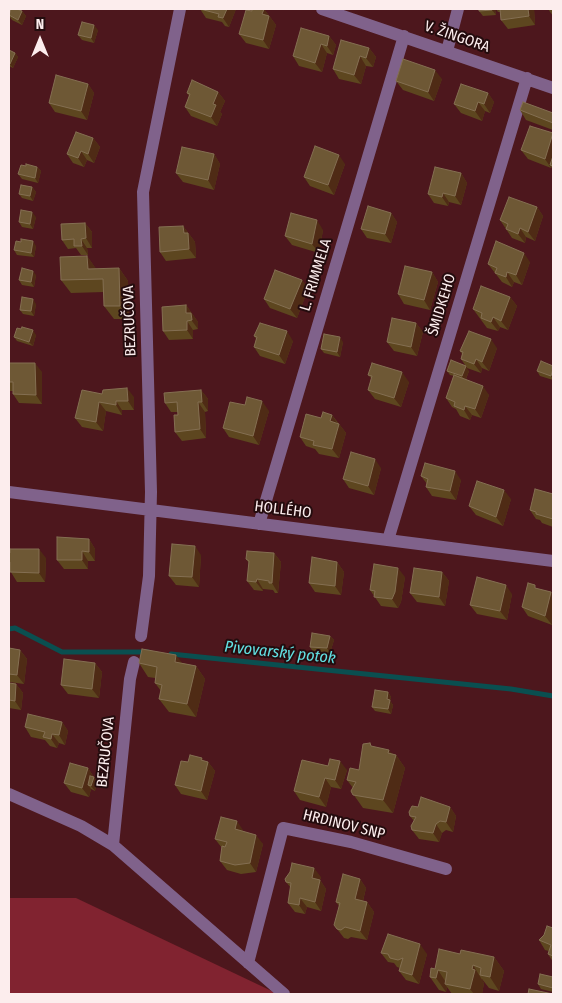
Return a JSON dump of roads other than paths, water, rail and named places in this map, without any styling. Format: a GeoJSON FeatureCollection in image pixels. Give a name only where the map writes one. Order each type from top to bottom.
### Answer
{"type":"FeatureCollection","features":[{"type":"Feature","properties":{"kind":"street","name":"BEZRUČOVA"},"geometry":{"type":"LineString","coordinates":[[141,636],[149,576],[150,510],[143,192],[180,9]]}},
{"type":"Feature","properties":{"kind":"street","name":"V. ŽINGORA"},"geometry":{"type":"LineString","coordinates":[[322,9],[553,88]]}},
{"type":"Feature","properties":{"kind":"street"},"geometry":{"type":"LineString","coordinates":[[447,51],[458,9]]}},
{"type":"Feature","properties":{"kind":"street","name":"L. FRIMMELA"},"geometry":{"type":"LineString","coordinates":[[259,524],[404,36]]}},
{"type":"Feature","properties":{"kind":"street","name":"ŠMIDKEHO"},"geometry":{"type":"LineString","coordinates":[[388,540],[527,78]]}},
{"type":"Feature","properties":{"kind":"street","name":"HOLLÉHO"},"geometry":{"type":"LineString","coordinates":[[9,492],[553,561]]}},
{"type":"Feature","properties":{"kind":"street","name":"BEZRUČOVA"},"geometry":{"type":"LineString","coordinates":[[113,845],[130,679],[134,662]]}},
{"type":"Feature","properties":{"kind":"street"},"geometry":{"type":"LineString","coordinates":[[9,794],[81,826],[113,845],[284,994]]}},
{"type":"Feature","properties":{"kind":"street","name":"HRDINOV SNP"},"geometry":{"type":"LineString","coordinates":[[248,963],[283,828],[351,842],[446,869]]}},
{"type":"Feature","properties":{"kind":"waterway","name":"Pivovarský potok"},"geometry":{"type":"LineString","coordinates":[[9,629],[15,628],[62,652],[148,652]]}},
{"type":"Feature","properties":{"kind":"waterway","name":"Pivovarský potok"},"geometry":{"type":"LineString","coordinates":[[171,654],[511,689],[553,696]]}}]}
